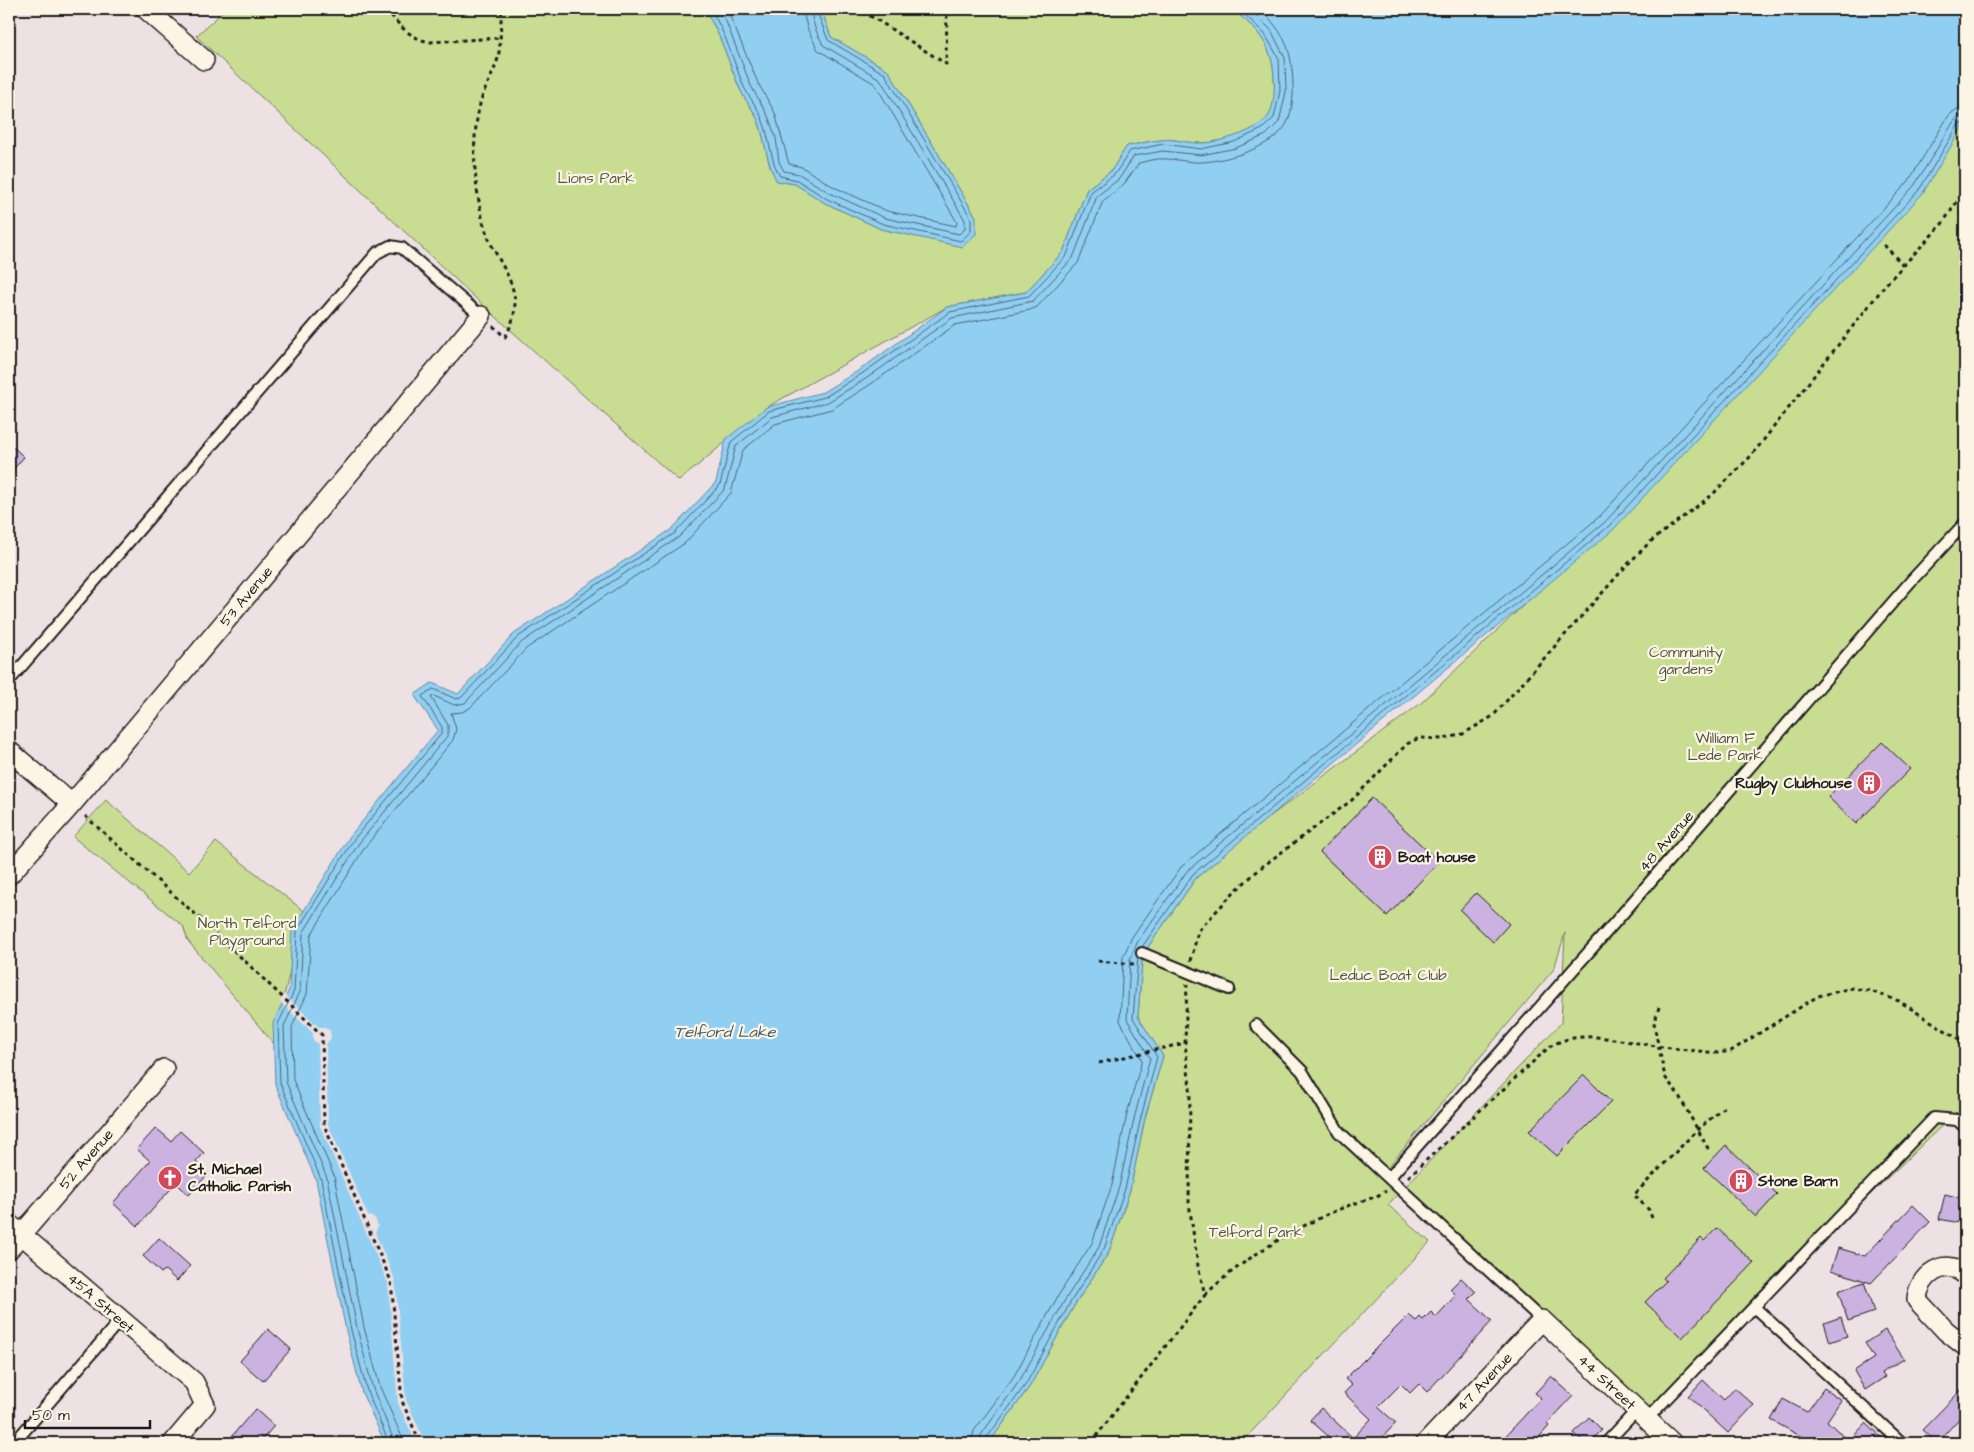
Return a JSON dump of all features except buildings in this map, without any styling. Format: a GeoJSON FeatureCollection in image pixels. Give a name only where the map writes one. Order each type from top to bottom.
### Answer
{"type":"FeatureCollection","features":[{"type":"Feature","properties":{"kind":"street"},"geometry":{"type":"LineString","coordinates":[[146,9],[204,60]]}},
{"type":"Feature","properties":{"kind":"street","name":"53 Avenue"},"geometry":{"type":"LineString","coordinates":[[9,875],[72,804],[481,316]]}},
{"type":"Feature","properties":{"kind":"street"},"geometry":{"type":"LineString","coordinates":[[9,751],[72,804]]}},
{"type":"Feature","properties":{"kind":"street","name":"52 Avenue"},"geometry":{"type":"LineString","coordinates":[[9,1249],[15,1229],[164,1069]]}},
{"type":"Feature","properties":{"kind":"street","name":"45A Street"},"geometry":{"type":"LineString","coordinates":[[15,1229],[194,1382],[205,1405],[173,1443]]}},
{"type":"Feature","properties":{"kind":"street"},"geometry":{"type":"LineString","coordinates":[[1965,1275],[1953,1267],[1939,1268],[1920,1285],[1917,1300],[1946,1331],[1965,1346]]}},
{"type":"Feature","properties":{"kind":"street","name":"44 Street"},"geometry":{"type":"LineString","coordinates":[[1542,1320],[1672,1443]]}},
{"type":"Feature","properties":{"kind":"street","name":"47 Avenue"},"geometry":{"type":"LineString","coordinates":[[1426,1443],[1542,1320]]}},
{"type":"Feature","properties":{"kind":"lane"},"geometry":{"type":"LineString","coordinates":[[9,681],[377,253],[390,246],[402,248],[481,316]]}},
{"type":"Feature","properties":{"kind":"lane","name":"48 Avenue"},"geometry":{"type":"LineString","coordinates":[[1389,1178],[1617,920],[1911,582],[1965,523]]}},
{"type":"Feature","properties":{"kind":"lane"},"geometry":{"type":"LineString","coordinates":[[1142,953],[1229,988]]}},
{"type":"Feature","properties":{"kind":"lane"},"geometry":{"type":"LineString","coordinates":[[1256,1025],[1302,1071],[1339,1132],[1542,1320]]}},
{"type":"Feature","properties":{"kind":"lane"},"geometry":{"type":"LineString","coordinates":[[1606,1443],[1642,1415],[1754,1307],[1934,1118],[1957,1120],[1965,1127]]}},
{"type":"Feature","properties":{"kind":"lane"},"geometry":{"type":"LineString","coordinates":[[1754,1307],[1902,1443]]}},
{"type":"Feature","properties":{"kind":"lane"},"geometry":{"type":"LineString","coordinates":[[14,1443],[121,1319]]}},
{"type":"Feature","properties":{"kind":"path"},"geometry":{"type":"LineString","coordinates":[[386,9],[401,28],[420,40],[430,42],[499,38]]}},
{"type":"Feature","properties":{"kind":"path"},"geometry":{"type":"LineString","coordinates":[[481,316],[505,337],[513,323],[516,309],[514,286],[487,240],[476,187],[474,163],[480,103],[496,67],[502,9]]}},
{"type":"Feature","properties":{"kind":"path"},"geometry":{"type":"LineString","coordinates":[[855,9],[874,18],[946,64],[947,9]]}},
{"type":"Feature","properties":{"kind":"path"},"geometry":{"type":"LineString","coordinates":[[1198,931],[1234,892],[1263,866],[1352,800],[1407,744],[1419,738],[1444,739],[1463,734],[1493,716],[1555,643],[1633,559],[1712,495],[1751,456],[1904,265],[1942,224],[1965,190]]}},
{"type":"Feature","properties":{"kind":"path"},"geometry":{"type":"LineString","coordinates":[[1884,245],[1904,265]]}},
{"type":"Feature","properties":{"kind":"path"},"geometry":{"type":"LineString","coordinates":[[72,804],[203,921],[278,995],[322,1035],[324,1125],[392,1281],[402,1401],[420,1443]]}},
{"type":"Feature","properties":{"kind":"path"},"geometry":{"type":"LineString","coordinates":[[1098,961],[1143,964]]}},
{"type":"Feature","properties":{"kind":"path"},"geometry":{"type":"LineString","coordinates":[[1580,1038],[1606,1039],[1718,1053],[1731,1050],[1818,996],[1852,988],[1870,991],[1899,1001],[1965,1043]]}},
{"type":"Feature","properties":{"kind":"path"},"geometry":{"type":"LineString","coordinates":[[1659,1007],[1654,1025],[1665,1077],[1678,1094],[1710,1152]]}},
{"type":"Feature","properties":{"kind":"path"},"geometry":{"type":"LineString","coordinates":[[1091,1443],[1206,1295],[1198,1266],[1189,1203],[1190,1088],[1185,1043],[1185,1012]]}},
{"type":"Feature","properties":{"kind":"path"},"geometry":{"type":"LineString","coordinates":[[1099,1064],[1185,1043]]}},
{"type":"Feature","properties":{"kind":"path"},"geometry":{"type":"LineString","coordinates":[[1652,1218],[1649,1210],[1634,1195],[1697,1130],[1727,1104]]}},
{"type":"Feature","properties":{"kind":"green space","name":"Lions Park"},"geometry":{"type":"Polygon","coordinates":[[[226,9],[704,9],[720,38],[742,93],[757,119],[768,160],[777,181],[795,184],[825,203],[881,229],[918,237],[976,217],[888,70],[831,37],[821,9],[1231,9],[1249,23],[1267,48],[1273,68],[1274,99],[1272,109],[1263,122],[1255,128],[1236,136],[1207,143],[1166,140],[1127,146],[1111,171],[1087,189],[1063,252],[1026,292],[947,307],[767,407],[679,481],[485,307],[196,36],[226,9]]]}},
{"type":"Feature","properties":{"kind":"green space","name":"William F Lede Park"},"geometry":{"type":"Polygon","coordinates":[[[1965,123],[1965,1120],[1956,1112],[1635,1421],[1401,1190],[1388,1205],[1430,1242],[1241,1443],[989,1443],[1030,1386],[1074,1306],[1109,1252],[1130,1190],[1145,1118],[1163,1056],[1138,1017],[1142,961],[1148,947],[1196,878],[1260,824],[1420,704],[1685,451],[1965,123]],[[1565,933],[1554,969],[1384,1172],[1402,1190],[1561,1023],[1565,933]]]}},
{"type":"Feature","properties":{"kind":"green space","name":"North Telford Playground"},"geometry":{"type":"Polygon","coordinates":[[[106,800],[189,872],[216,842],[304,911],[273,1043],[188,941],[183,926],[73,837],[106,800]]]}},
{"type":"Feature","properties":{"kind":"water"},"geometry":{"type":"Polygon","coordinates":[[[704,9],[821,9],[831,37],[888,70],[976,217],[976,234],[962,247],[881,229],[825,203],[795,184],[777,181],[768,160],[757,119],[742,93],[720,38],[704,9]]]}},
{"type":"Feature","properties":{"kind":"water","name":"Telford Lake"},"geometry":{"type":"Polygon","coordinates":[[[1231,9],[1965,9],[1965,123],[1923,193],[1613,530],[1196,878],[1148,947],[1142,961],[1138,1017],[1163,1056],[1145,1118],[1130,1190],[1109,1252],[1074,1306],[1030,1386],[989,1443],[385,1443],[362,1393],[346,1331],[316,1180],[275,1084],[273,1023],[289,990],[292,930],[350,836],[438,730],[414,695],[432,683],[458,694],[514,634],[672,529],[716,482],[726,439],[767,407],[823,392],[861,369],[947,307],[1026,292],[1063,252],[1087,189],[1111,171],[1127,146],[1166,140],[1207,143],[1239,135],[1259,125],[1270,113],[1273,101],[1274,84],[1271,58],[1256,31],[1231,9]]]}},
{"type":"Feature","properties":{"kind":"pier"},"geometry":{"type":"Polygon","coordinates":[[[284,994],[319,1027],[325,1027],[330,1031],[331,1038],[326,1044],[328,1124],[368,1216],[375,1218],[378,1226],[375,1233],[395,1280],[406,1400],[424,1440],[432,1443],[416,1443],[398,1403],[388,1283],[320,1126],[318,1044],[313,1040],[313,1033],[280,1002],[284,994]]]}},
{"type":"Feature","properties":{"kind":"place","name":"Rugby Clubhouse"},"geometry":{"type":"Point","coordinates":[1869,783]}},
{"type":"Feature","properties":{"kind":"place","name":"Boat house"},"geometry":{"type":"Point","coordinates":[1380,857]}},
{"type":"Feature","properties":{"kind":"place","name":"St. Michael Catholic Parish"},"geometry":{"type":"Point","coordinates":[170,1178]}},
{"type":"Feature","properties":{"kind":"place","name":"Stone Barn"},"geometry":{"type":"Point","coordinates":[1741,1181]}},
{"type":"Feature","properties":{"kind":"park label","name":"Community gardens"},"geometry":{"type":"Point","coordinates":[1686,660]}},
{"type":"Feature","properties":{"kind":"park label","name":"Leduc Boat Club"},"geometry":{"type":"Point","coordinates":[1388,975]}},
{"type":"Feature","properties":{"kind":"park label","name":"Telford Park"},"geometry":{"type":"Point","coordinates":[1256,1232]}}]}
